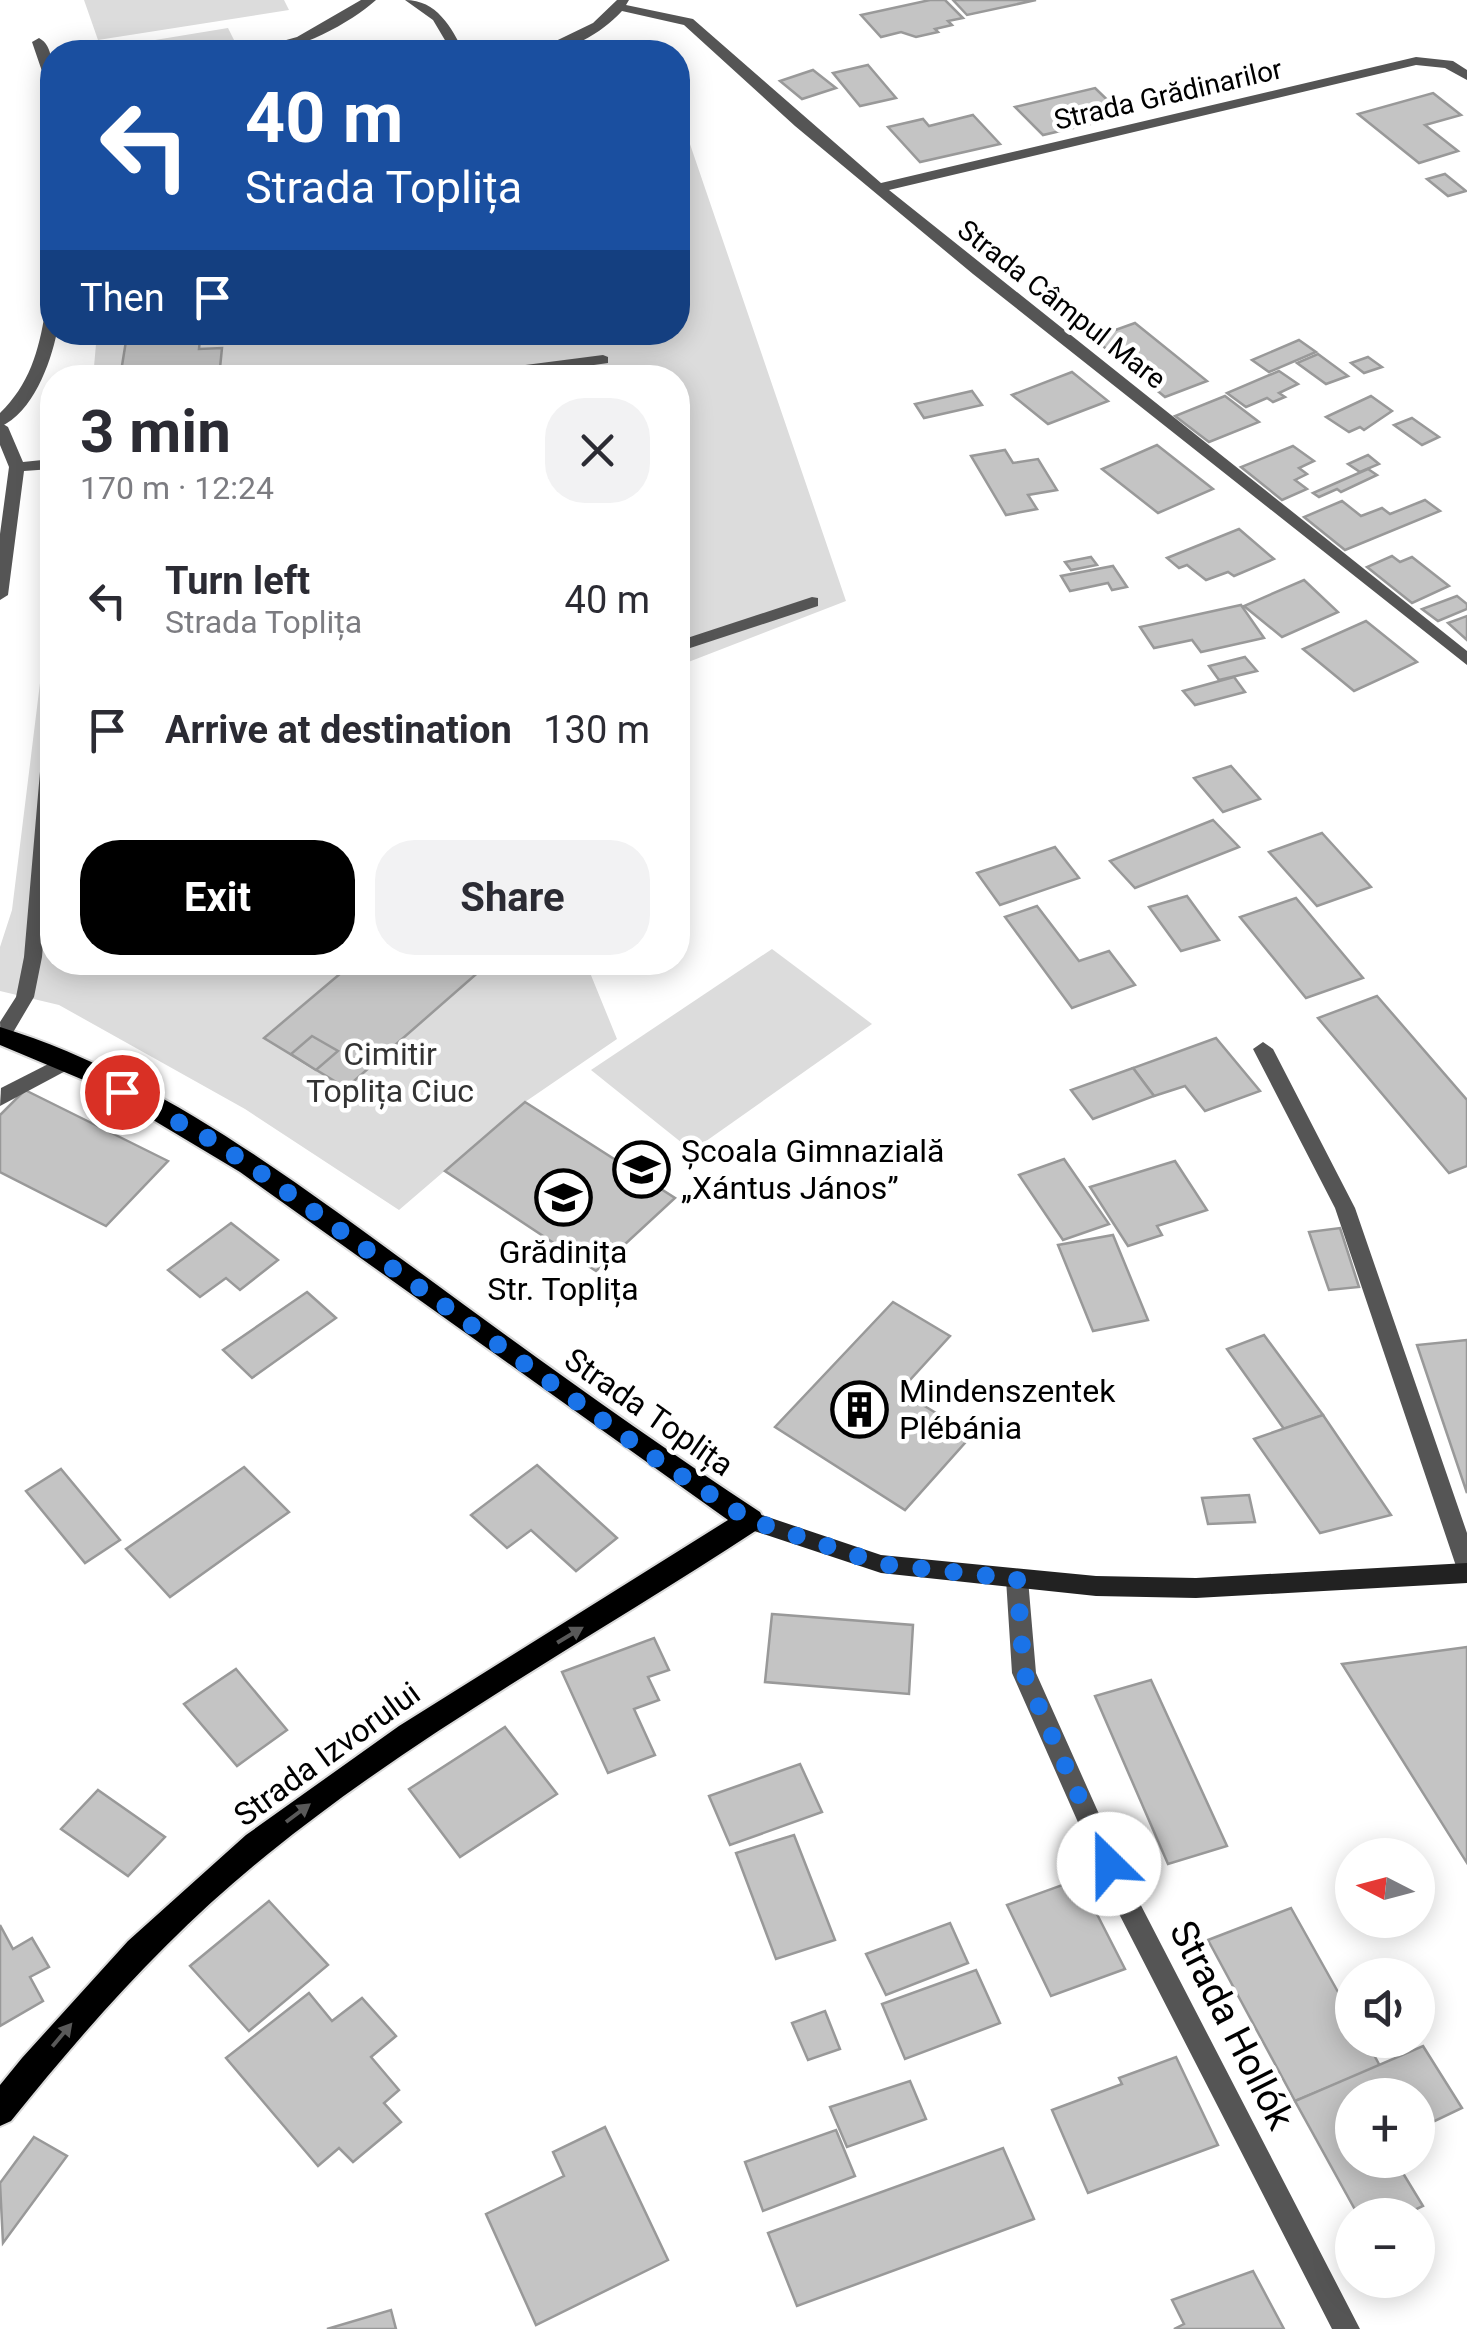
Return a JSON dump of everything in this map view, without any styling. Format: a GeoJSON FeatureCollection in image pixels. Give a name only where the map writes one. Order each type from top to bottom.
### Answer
{"type":"FeatureCollection","features":[{"type":"Feature","properties":{"kind":"main road","name":"Strada Toplița"},"geometry":{"type":"LineString","coordinates":[[1,1036],[66,1062],[210,1139],[663,1464],[750,1520],[881,1564],[1017,1579],[1196,1588],[1467,1569]]}},
{"type":"Feature","properties":{"kind":"main road","name":"Strada Izvorului"},"geometry":{"type":"LineString","coordinates":[[0,2110],[104,1985],[192,1900],[297,1813],[416,1730],[646,1590],[750,1520]]}},
{"type":"Feature","properties":{"kind":"street"},"geometry":{"type":"LineString","coordinates":[[301,40],[370,0]]}},
{"type":"Feature","properties":{"kind":"street"},"geometry":{"type":"LineString","coordinates":[[411,0],[438,18],[451,40]]}},
{"type":"Feature","properties":{"kind":"street","name":"Strada Câmpul Mare"},"geometry":{"type":"LineString","coordinates":[[568,40],[591,30],[621,4],[688,22],[878,188],[1467,660]]}},
{"type":"Feature","properties":{"kind":"street","name":"Strada Grădinarilor"},"geometry":{"type":"LineString","coordinates":[[878,188],[1416,61],[1448,64],[1467,76]]}},
{"type":"Feature","properties":{"kind":"street"},"geometry":{"type":"LineString","coordinates":[[594,365],[603,360]]}},
{"type":"Feature","properties":{"kind":"street"},"geometry":{"type":"LineString","coordinates":[[0,595],[17,466],[0,424],[40,373]]}},
{"type":"Feature","properties":{"kind":"street"},"geometry":{"type":"LineString","coordinates":[[17,466],[40,465]]}},
{"type":"Feature","properties":{"kind":"street"},"geometry":{"type":"LineString","coordinates":[[690,643],[812,602]]}},
{"type":"Feature","properties":{"kind":"street"},"geometry":{"type":"LineString","coordinates":[[1,1036],[25,997],[40,908]]}},
{"type":"Feature","properties":{"kind":"street"},"geometry":{"type":"LineString","coordinates":[[1263,1049],[1344,1208],[1467,1569]]}},
{"type":"Feature","properties":{"kind":"street"},"geometry":{"type":"LineString","coordinates":[[0,1099],[13,1087],[39,1079],[66,1062]]}},
{"type":"Feature","properties":{"kind":"street","name":"Strada Hollók"},"geometry":{"type":"LineString","coordinates":[[1017,1579],[1024,1673],[1124,1898],[1346,2329]]}},
{"type":"Feature","properties":{"kind":"green space"},"geometry":{"type":"Polygon","coordinates":[[[84,0],[284,0],[289,10],[98,40],[84,0]]]}},
{"type":"Feature","properties":{"kind":"green space"},"geometry":{"type":"Polygon","coordinates":[[[228,28],[234,40],[155,40],[228,28]]]}},
{"type":"Feature","properties":{"kind":"green space"},"geometry":{"type":"Polygon","coordinates":[[[690,144],[846,601],[690,661],[690,365],[94,365],[96,345],[690,345],[690,144]]]}},
{"type":"Feature","properties":{"kind":"green space","name":"Cimitir Toplița Ciuc"},"geometry":{"type":"Polygon","coordinates":[[[40,683],[40,975],[591,975],[617,1039],[525,1102],[399,1210],[245,1109],[59,1005],[0,991],[0,947],[12,910],[40,683]]]}},
{"type":"Feature","properties":{"kind":"green space"},"geometry":{"type":"Polygon","coordinates":[[[772,949],[872,1024],[692,1151],[591,1070],[772,949]]]}},
{"type":"Feature","properties":{"kind":"building"},"geometry":{"type":"Polygon","coordinates":[[[945,0],[963,18],[948,21],[952,25],[935,29],[938,32],[916,37],[901,32],[881,37],[861,15],[945,0]]]}},
{"type":"Feature","properties":{"kind":"building"},"geometry":{"type":"Polygon","coordinates":[[[953,0],[1036,0],[967,15],[953,0]]]}},
{"type":"Feature","properties":{"kind":"building"},"geometry":{"type":"Polygon","coordinates":[[[868,65],[896,98],[860,106],[833,73],[868,65]]]}},
{"type":"Feature","properties":{"kind":"building"},"geometry":{"type":"Polygon","coordinates":[[[813,70],[836,88],[802,99],[780,81],[813,70]]]}},
{"type":"Feature","properties":{"kind":"building"},"geometry":{"type":"Polygon","coordinates":[[[1095,88],[1124,116],[1043,135],[1015,107],[1095,88]]]}},
{"type":"Feature","properties":{"kind":"building"},"geometry":{"type":"Polygon","coordinates":[[[1433,93],[1461,115],[1425,125],[1458,151],[1419,163],[1358,114],[1433,93]]]}},
{"type":"Feature","properties":{"kind":"building"},"geometry":{"type":"Polygon","coordinates":[[[973,115],[1000,144],[920,162],[888,127],[923,119],[929,126],[973,115]]]}},
{"type":"Feature","properties":{"kind":"building"},"geometry":{"type":"Polygon","coordinates":[[[1445,174],[1466,191],[1448,196],[1427,179],[1445,174]]]}},
{"type":"Feature","properties":{"kind":"building"},"geometry":{"type":"Polygon","coordinates":[[[1135,323],[1207,381],[1165,397],[1093,338],[1135,323]]]}},
{"type":"Feature","properties":{"kind":"building"},"geometry":{"type":"Polygon","coordinates":[[[1299,340],[1316,352],[1269,372],[1252,360],[1299,340]]]}},
{"type":"Feature","properties":{"kind":"building"},"geometry":{"type":"Polygon","coordinates":[[[125,345],[222,348],[220,365],[122,365],[125,345]]]}},
{"type":"Feature","properties":{"kind":"building"},"geometry":{"type":"Polygon","coordinates":[[[1318,354],[1348,376],[1326,384],[1297,363],[1318,354]]]}},
{"type":"Feature","properties":{"kind":"building"},"geometry":{"type":"Polygon","coordinates":[[[1368,357],[1382,367],[1364,373],[1351,363],[1368,357]]]}},
{"type":"Feature","properties":{"kind":"building"},"geometry":{"type":"Polygon","coordinates":[[[1279,371],[1298,384],[1279,393],[1285,397],[1273,402],[1267,398],[1246,407],[1227,393],[1279,371]]]}},
{"type":"Feature","properties":{"kind":"building"},"geometry":{"type":"Polygon","coordinates":[[[1072,372],[1108,401],[1048,424],[1012,395],[1072,372]]]}},
{"type":"Feature","properties":{"kind":"building"},"geometry":{"type":"Polygon","coordinates":[[[972,391],[982,405],[924,418],[915,404],[972,391]]]}},
{"type":"Feature","properties":{"kind":"building"},"geometry":{"type":"Polygon","coordinates":[[[1225,396],[1259,422],[1209,442],[1175,416],[1225,396]]]}},
{"type":"Feature","properties":{"kind":"building"},"geometry":{"type":"Polygon","coordinates":[[[1371,396],[1392,411],[1364,430],[1360,427],[1349,432],[1326,417],[1371,396]]]}},
{"type":"Feature","properties":{"kind":"building"},"geometry":{"type":"Polygon","coordinates":[[[1412,418],[1439,437],[1422,445],[1394,425],[1412,418]]]}},
{"type":"Feature","properties":{"kind":"building"},"geometry":{"type":"Polygon","coordinates":[[[1157,445],[1213,489],[1158,513],[1102,469],[1157,445]]]}},
{"type":"Feature","properties":{"kind":"building"},"geometry":{"type":"Polygon","coordinates":[[[1293,446],[1314,461],[1299,468],[1307,474],[1295,480],[1307,489],[1282,500],[1241,467],[1293,446]]]}},
{"type":"Feature","properties":{"kind":"building"},"geometry":{"type":"Polygon","coordinates":[[[1005,450],[1013,463],[1038,459],[1057,490],[1028,495],[1037,509],[1006,515],[971,456],[1005,450]]]}},
{"type":"Feature","properties":{"kind":"building"},"geometry":{"type":"Polygon","coordinates":[[[1368,455],[1379,464],[1360,472],[1348,464],[1368,455]]]}},
{"type":"Feature","properties":{"kind":"building"},"geometry":{"type":"Polygon","coordinates":[[[1368,469],[1377,475],[1341,492],[1337,489],[1319,497],[1313,493],[1368,469]]]}},
{"type":"Feature","properties":{"kind":"building"},"geometry":{"type":"Polygon","coordinates":[[[1425,500],[1440,511],[1345,550],[1304,517],[1342,501],[1361,516],[1382,508],[1390,514],[1425,500]]]}},
{"type":"Feature","properties":{"kind":"building"},"geometry":{"type":"Polygon","coordinates":[[[1239,529],[1274,559],[1234,576],[1228,572],[1206,580],[1187,565],[1179,568],[1167,558],[1239,529]]]}},
{"type":"Feature","properties":{"kind":"building"},"geometry":{"type":"Polygon","coordinates":[[[1392,556],[1400,562],[1412,557],[1449,586],[1412,603],[1367,567],[1392,556]]]}},
{"type":"Feature","properties":{"kind":"building"},"geometry":{"type":"Polygon","coordinates":[[[1091,557],[1097,565],[1071,570],[1065,562],[1091,557]]]}},
{"type":"Feature","properties":{"kind":"building"},"geometry":{"type":"Polygon","coordinates":[[[1113,566],[1127,587],[1112,590],[1108,583],[1070,591],[1061,576],[1113,566]]]}},
{"type":"Feature","properties":{"kind":"building"},"geometry":{"type":"Polygon","coordinates":[[[1304,580],[1338,612],[1282,637],[1244,606],[1304,580]]]}},
{"type":"Feature","properties":{"kind":"building"},"geometry":{"type":"Polygon","coordinates":[[[1457,596],[1467,604],[1467,609],[1438,621],[1422,609],[1457,596]]]}},
{"type":"Feature","properties":{"kind":"building"},"geometry":{"type":"Polygon","coordinates":[[[1241,605],[1264,638],[1201,652],[1192,640],[1154,648],[1140,627],[1241,605]]]}},
{"type":"Feature","properties":{"kind":"building"},"geometry":{"type":"Polygon","coordinates":[[[1467,616],[1467,640],[1448,623],[1467,616]]]}},
{"type":"Feature","properties":{"kind":"building"},"geometry":{"type":"Polygon","coordinates":[[[1366,621],[1417,662],[1354,691],[1303,649],[1366,621]]]}},
{"type":"Feature","properties":{"kind":"building"},"geometry":{"type":"Polygon","coordinates":[[[1245,657],[1257,671],[1219,680],[1209,666],[1245,657]]]}},
{"type":"Feature","properties":{"kind":"building"},"geometry":{"type":"Polygon","coordinates":[[[1234,677],[1245,692],[1195,705],[1183,691],[1234,677]]]}},
{"type":"Feature","properties":{"kind":"building"},"geometry":{"type":"Polygon","coordinates":[[[1231,766],[1260,799],[1223,812],[1194,778],[1231,766]]]}},
{"type":"Feature","properties":{"kind":"building"},"geometry":{"type":"Polygon","coordinates":[[[1213,820],[1239,847],[1135,888],[1110,861],[1213,820]]]}},
{"type":"Feature","properties":{"kind":"building"},"geometry":{"type":"Polygon","coordinates":[[[1322,833],[1371,887],[1317,906],[1269,852],[1322,833]]]}},
{"type":"Feature","properties":{"kind":"building"},"geometry":{"type":"Polygon","coordinates":[[[1055,847],[1079,878],[1000,905],[977,873],[1055,847]]]}},
{"type":"Feature","properties":{"kind":"building"},"geometry":{"type":"Polygon","coordinates":[[[1187,896],[1219,940],[1181,951],[1149,907],[1187,896]]]}},
{"type":"Feature","properties":{"kind":"building"},"geometry":{"type":"Polygon","coordinates":[[[1296,898],[1363,978],[1306,998],[1240,917],[1296,898]]]}},
{"type":"Feature","properties":{"kind":"building"},"geometry":{"type":"Polygon","coordinates":[[[1037,906],[1079,961],[1109,951],[1135,985],[1072,1008],[1005,917],[1037,906]]]}},
{"type":"Feature","properties":{"kind":"building"},"geometry":{"type":"Polygon","coordinates":[[[339,975],[475,975],[346,1088],[264,1038],[339,975]]]}},
{"type":"Feature","properties":{"kind":"building"},"geometry":{"type":"Polygon","coordinates":[[[1377,996],[1467,1100],[1467,1166],[1449,1173],[1318,1018],[1377,996]]]}},
{"type":"Feature","properties":{"kind":"building"},"geometry":{"type":"Polygon","coordinates":[[[312,1036],[338,1051],[316,1070],[291,1054],[312,1036]]]}},
{"type":"Feature","properties":{"kind":"building"},"geometry":{"type":"Polygon","coordinates":[[[1216,1038],[1260,1091],[1205,1111],[1185,1086],[1154,1096],[1133,1068],[1216,1038]]]}},
{"type":"Feature","properties":{"kind":"building"},"geometry":{"type":"Polygon","coordinates":[[[1133,1068],[1154,1096],[1093,1119],[1071,1090],[1133,1068]]]}},
{"type":"Feature","properties":{"kind":"building"},"geometry":{"type":"Polygon","coordinates":[[[25,1090],[168,1161],[106,1226],[0,1172],[0,1115],[25,1090]]]}},
{"type":"Feature","properties":{"kind":"building"},"geometry":{"type":"Polygon","coordinates":[[[525,1102],[675,1198],[596,1271],[445,1171],[525,1102]]]}},
{"type":"Feature","properties":{"kind":"building"},"geometry":{"type":"Polygon","coordinates":[[[1064,1159],[1109,1224],[1063,1240],[1019,1175],[1064,1159]]]}},
{"type":"Feature","properties":{"kind":"building"},"geometry":{"type":"Polygon","coordinates":[[[1175,1161],[1207,1210],[1157,1226],[1162,1235],[1128,1246],[1090,1187],[1175,1161]]]}},
{"type":"Feature","properties":{"kind":"building"},"geometry":{"type":"Polygon","coordinates":[[[231,1223],[278,1260],[240,1290],[226,1278],[200,1297],[168,1270],[231,1223]]]}},
{"type":"Feature","properties":{"kind":"building"},"geometry":{"type":"Polygon","coordinates":[[[1340,1228],[1359,1287],[1329,1290],[1309,1232],[1340,1228]]]}},
{"type":"Feature","properties":{"kind":"building"},"geometry":{"type":"Polygon","coordinates":[[[1113,1235],[1148,1320],[1093,1331],[1058,1245],[1113,1235]]]}},
{"type":"Feature","properties":{"kind":"building"},"geometry":{"type":"Polygon","coordinates":[[[307,1292],[336,1318],[252,1378],[223,1350],[307,1292]]]}},
{"type":"Feature","properties":{"kind":"building","name":"Mindenszentek Plébánia"},"geometry":{"type":"Polygon","coordinates":[[[893,1302],[950,1336],[900,1391],[972,1435],[905,1510],[775,1427],[893,1302]]]}},
{"type":"Feature","properties":{"kind":"building"},"geometry":{"type":"Polygon","coordinates":[[[1264,1335],[1323,1415],[1284,1429],[1227,1349],[1264,1335]]]}},
{"type":"Feature","properties":{"kind":"building"},"geometry":{"type":"Polygon","coordinates":[[[1467,1340],[1467,1493],[1417,1345],[1467,1340]]]}},
{"type":"Feature","properties":{"kind":"building"},"geometry":{"type":"Polygon","coordinates":[[[1323,1415],[1391,1515],[1320,1533],[1254,1439],[1323,1415]]]}},
{"type":"Feature","properties":{"kind":"building"},"geometry":{"type":"Polygon","coordinates":[[[537,1465],[617,1538],[576,1571],[531,1530],[507,1548],[471,1515],[537,1465]]]}},
{"type":"Feature","properties":{"kind":"building"},"geometry":{"type":"Polygon","coordinates":[[[244,1467],[289,1512],[170,1597],[126,1549],[244,1467]]]}},
{"type":"Feature","properties":{"kind":"building"},"geometry":{"type":"Polygon","coordinates":[[[61,1469],[120,1540],[85,1563],[26,1491],[61,1469]]]}},
{"type":"Feature","properties":{"kind":"building"},"geometry":{"type":"Polygon","coordinates":[[[1249,1495],[1255,1522],[1208,1524],[1202,1498],[1249,1495]]]}},
{"type":"Feature","properties":{"kind":"building"},"geometry":{"type":"Polygon","coordinates":[[[772,1614],[913,1625],[909,1694],[765,1682],[772,1614]]]}},
{"type":"Feature","properties":{"kind":"building"},"geometry":{"type":"Polygon","coordinates":[[[654,1638],[669,1670],[648,1677],[659,1700],[634,1709],[655,1755],[608,1773],[562,1672],[654,1638]]]}},
{"type":"Feature","properties":{"kind":"building"},"geometry":{"type":"Polygon","coordinates":[[[1467,1647],[1467,1863],[1342,1664],[1467,1647]]]}},
{"type":"Feature","properties":{"kind":"building"},"geometry":{"type":"Polygon","coordinates":[[[236,1669],[287,1730],[237,1766],[184,1704],[236,1669]]]}},
{"type":"Feature","properties":{"kind":"building"},"geometry":{"type":"Polygon","coordinates":[[[1151,1680],[1227,1846],[1168,1864],[1095,1696],[1151,1680]]]}},
{"type":"Feature","properties":{"kind":"building"},"geometry":{"type":"Polygon","coordinates":[[[505,1727],[557,1794],[460,1857],[409,1789],[505,1727]]]}},
{"type":"Feature","properties":{"kind":"building"},"geometry":{"type":"Polygon","coordinates":[[[800,1764],[822,1812],[730,1845],[709,1796],[800,1764]]]}},
{"type":"Feature","properties":{"kind":"building"},"geometry":{"type":"Polygon","coordinates":[[[98,1790],[165,1837],[128,1876],[61,1829],[98,1790]]]}},
{"type":"Feature","properties":{"kind":"building"},"geometry":{"type":"Polygon","coordinates":[[[794,1835],[835,1940],[776,1959],[736,1853],[794,1835]]]}},
{"type":"Feature","properties":{"kind":"building"},"geometry":{"type":"Polygon","coordinates":[[[1079,1879],[1125,1969],[1051,1996],[1007,1905],[1079,1879]]]}},
{"type":"Feature","properties":{"kind":"building"},"geometry":{"type":"Polygon","coordinates":[[[269,1901],[328,1965],[249,2031],[190,1966],[269,1901]]]}},
{"type":"Feature","properties":{"kind":"building"},"geometry":{"type":"Polygon","coordinates":[[[1291,1908],[1335,1987],[1335,2058],[1376,2058],[1380,2066],[1351,2078],[1335,2078],[1335,2085],[1295,2101],[1208,1940],[1291,1908]]]}},
{"type":"Feature","properties":{"kind":"building"},"geometry":{"type":"Polygon","coordinates":[[[950,1923],[968,1963],[886,1995],[866,1954],[950,1923]]]}},
{"type":"Feature","properties":{"kind":"building"},"geometry":{"type":"Polygon","coordinates":[[[0,1925],[13,1949],[32,1938],[49,1967],[30,1977],[43,2001],[0,2026],[0,1925]]]}},
{"type":"Feature","properties":{"kind":"building"},"geometry":{"type":"Polygon","coordinates":[[[976,1970],[1000,2023],[905,2059],[882,2004],[976,1970]]]}},
{"type":"Feature","properties":{"kind":"building"},"geometry":{"type":"Polygon","coordinates":[[[309,1993],[332,2021],[362,1998],[396,2036],[371,2057],[399,2090],[384,2103],[401,2122],[353,2162],[339,2148],[318,2166],[226,2058],[309,1993]]]}},
{"type":"Feature","properties":{"kind":"building"},"geometry":{"type":"Polygon","coordinates":[[[825,2011],[840,2049],[808,2060],[792,2023],[825,2011]]]}},
{"type":"Feature","properties":{"kind":"building"},"geometry":{"type":"Polygon","coordinates":[[[1176,2057],[1218,2145],[1088,2193],[1052,2110],[1122,2084],[1119,2078],[1176,2057]]]}},
{"type":"Feature","properties":{"kind":"building"},"geometry":{"type":"Polygon","coordinates":[[[1395,2058],[1431,2058],[1462,2108],[1435,2121],[1435,2078],[1349,2078],[1395,2058]]]}},
{"type":"Feature","properties":{"kind":"building"},"geometry":{"type":"Polygon","coordinates":[[[910,2081],[926,2119],[847,2147],[830,2107],[910,2081]]]}},
{"type":"Feature","properties":{"kind":"building"},"geometry":{"type":"Polygon","coordinates":[[[1335,2084],[1335,2173],[1295,2101],[1335,2084]]]}},
{"type":"Feature","properties":{"kind":"building"},"geometry":{"type":"Polygon","coordinates":[[[605,2127],[668,2260],[536,2325],[486,2214],[564,2176],[553,2152],[605,2127]]]}},
{"type":"Feature","properties":{"kind":"building"},"geometry":{"type":"Polygon","coordinates":[[[836,2130],[855,2176],[763,2211],[745,2162],[836,2130]]]}},
{"type":"Feature","properties":{"kind":"building"},"geometry":{"type":"Polygon","coordinates":[[[34,2137],[67,2156],[3,2243],[0,2183],[34,2137]]]}},
{"type":"Feature","properties":{"kind":"building"},"geometry":{"type":"Polygon","coordinates":[[[1003,2148],[1034,2219],[797,2306],[768,2233],[1003,2148]]]}},
{"type":"Feature","properties":{"kind":"building"},"geometry":{"type":"Polygon","coordinates":[[[1338,2178],[1406,2178],[1418,2198],[1349,2198],[1338,2178]]]}},
{"type":"Feature","properties":{"kind":"building"},"geometry":{"type":"Polygon","coordinates":[[[1253,2271],[1284,2329],[1174,2329],[1184,2324],[1172,2300],[1253,2271]]]}},
{"type":"Feature","properties":{"kind":"building"},"geometry":{"type":"Polygon","coordinates":[[[391,2310],[396,2329],[327,2329],[391,2310]]]}},
{"type":"Feature","properties":{"kind":"place","name":"Școala Gimnazială „Xántus János”"},"geometry":{"type":"Point","coordinates":[642,1169]}},
{"type":"Feature","properties":{"kind":"place","name":"Grădinița Str. Toplița"},"geometry":{"type":"Point","coordinates":[563,1198]}},
{"type":"Feature","properties":{"kind":"place","name":"Mindenszentek Plébánia"},"geometry":{"type":"Point","coordinates":[860,1409]}},
{"type":"Feature","properties":{"kind":"route"},"geometry":{"type":"LineString","coordinates":[[122,1092],[210,1139],[258,1171],[663,1464],[750,1520],[809,1543],[881,1564],[1017,1579],[1024,1673],[1109,1864]]}}]}
